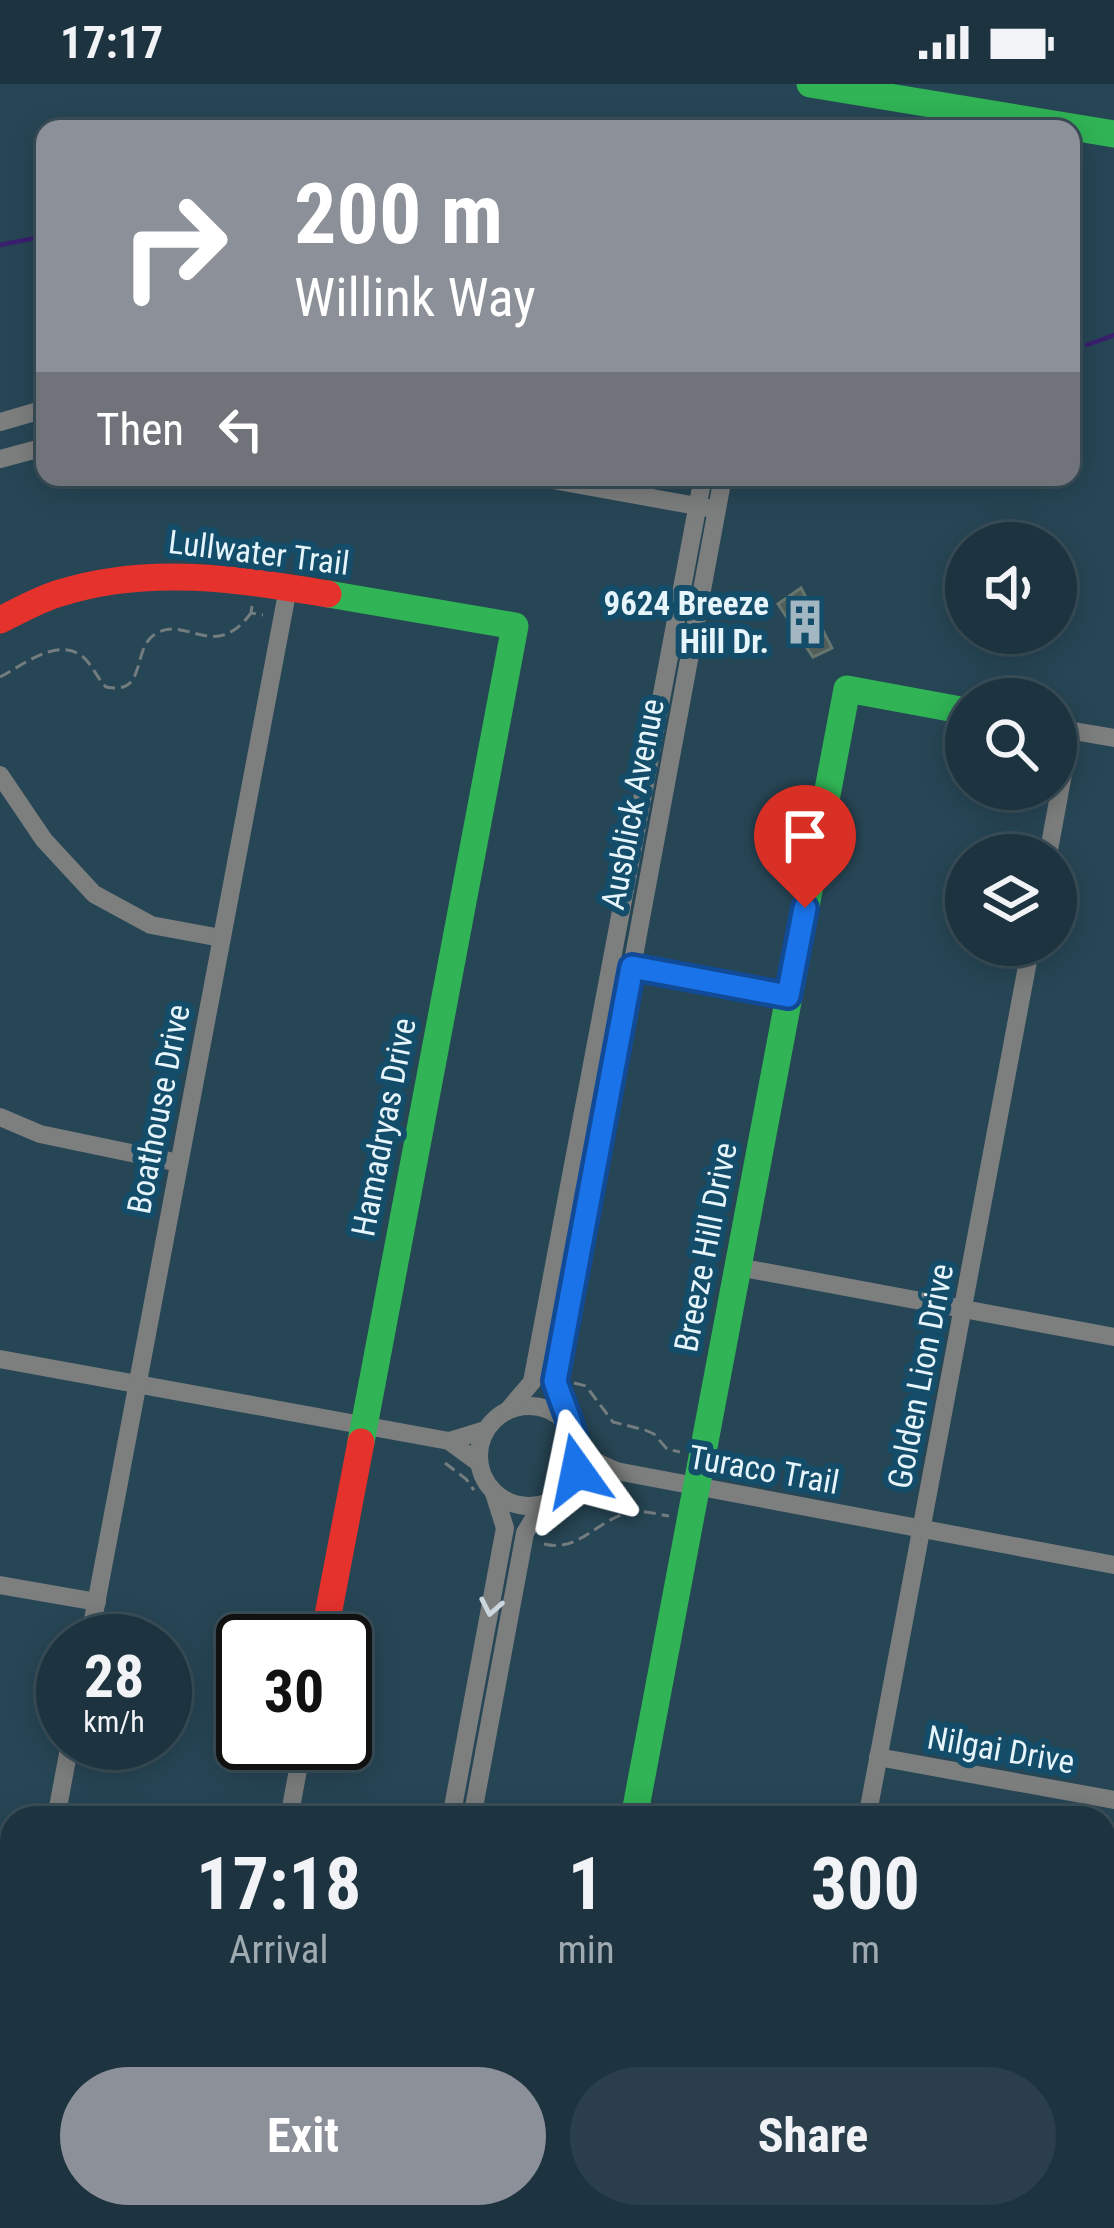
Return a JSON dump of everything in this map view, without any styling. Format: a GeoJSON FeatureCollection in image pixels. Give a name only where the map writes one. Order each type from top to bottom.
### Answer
{"type":"FeatureCollection","features":[{"type":"Feature","properties":{"kind":"street"},"geometry":{"type":"LineString","coordinates":[[810,84],[1029,120]]}},
{"type":"Feature","properties":{"kind":"street"},"geometry":{"type":"LineString","coordinates":[[1080,128],[1114,134]]}},
{"type":"Feature","properties":{"kind":"street"},"geometry":{"type":"LineString","coordinates":[[0,422],[36,412]]}},
{"type":"Feature","properties":{"kind":"street"},"geometry":{"type":"LineString","coordinates":[[0,460],[36,450]]}},
{"type":"Feature","properties":{"kind":"street"},"geometry":{"type":"LineString","coordinates":[[586,486],[707,508]]}},
{"type":"Feature","properties":{"kind":"street","name":"Ausblick Avenue"},"geometry":{"type":"LineString","coordinates":[[568,1424],[555,1381],[632,967],[707,508],[704,486]]}},
{"type":"Feature","properties":{"kind":"street","name":"Ausblick Avenue"},"geometry":{"type":"LineString","coordinates":[[509,1409],[532,1382],[611,963],[707,508],[718,486]]}},
{"type":"Feature","properties":{"kind":"street","name":"Lullwater Trail"},"geometry":{"type":"LineString","coordinates":[[0,620],[59,593],[148,575],[232,578],[515,626]]}},
{"type":"Feature","properties":{"kind":"street","name":"Boathouse Drive"},"geometry":{"type":"LineString","coordinates":[[95,1614],[288,588]]}},
{"type":"Feature","properties":{"kind":"street","name":"Hamadryas Drive"},"geometry":{"type":"LineString","coordinates":[[328,1614],[515,626]]}},
{"type":"Feature","properties":{"kind":"street","name":"Breeze Hill Drive"},"geometry":{"type":"LineString","coordinates":[[636,1806],[847,689],[945,707]]}},
{"type":"Feature","properties":{"kind":"street"},"geometry":{"type":"LineString","coordinates":[[1077,732],[1114,738]]}},
{"type":"Feature","properties":{"kind":"street"},"geometry":{"type":"LineString","coordinates":[[0,776],[44,840],[94,894],[151,925],[221,938]]}},
{"type":"Feature","properties":{"kind":"street"},"geometry":{"type":"LineString","coordinates":[[611,963],[788,996]]}},
{"type":"Feature","properties":{"kind":"street","name":"Golden Lion Drive"},"geometry":{"type":"LineString","coordinates":[[869,1806],[1027,966]]}},
{"type":"Feature","properties":{"kind":"street"},"geometry":{"type":"LineString","coordinates":[[0,1117],[40,1134],[179,1162]]}},
{"type":"Feature","properties":{"kind":"street"},"geometry":{"type":"LineString","coordinates":[[738,1267],[1114,1337]]}},
{"type":"Feature","properties":{"kind":"street"},"geometry":{"type":"LineString","coordinates":[[0,1359],[449,1442],[479,1463]]}},
{"type":"Feature","properties":{"kind":"street"},"geometry":{"type":"LineString","coordinates":[[525,1405],[556,1413],[568,1424],[576,1438],[577,1471],[557,1498],[525,1506],[494,1492],[484,1479],[479,1446],[495,1418],[525,1405]]}},
{"type":"Feature","properties":{"kind":"street"},"geometry":{"type":"LineString","coordinates":[[449,1442],[485,1430]]}},
{"type":"Feature","properties":{"kind":"street","name":"Turaco Trail"},"geometry":{"type":"LineString","coordinates":[[579,1454],[616,1472],[1114,1565]]}},
{"type":"Feature","properties":{"kind":"street","name":"Turaco Trail"},"geometry":{"type":"LineString","coordinates":[[570,1486],[616,1472]]}},
{"type":"Feature","properties":{"kind":"street"},"geometry":{"type":"LineString","coordinates":[[453,1806],[505,1532],[494,1492]]}},
{"type":"Feature","properties":{"kind":"street"},"geometry":{"type":"LineString","coordinates":[[474,1806],[525,1532],[542,1505]]}},
{"type":"Feature","properties":{"kind":"street"},"geometry":{"type":"LineString","coordinates":[[0,1585],[97,1602]]}},
{"type":"Feature","properties":{"kind":"street","name":"Nilgai Drive"},"geometry":{"type":"LineString","coordinates":[[878,1757],[1105,1806]]}},
{"type":"Feature","properties":{"kind":"street"},"geometry":{"type":"LineString","coordinates":[[58,1806],[65,1770]]}},
{"type":"Feature","properties":{"kind":"street"},"geometry":{"type":"LineString","coordinates":[[291,1806],[298,1770]]}},
{"type":"Feature","properties":{"kind":"path"},"geometry":{"type":"LineString","coordinates":[[0,677],[24,661],[66,650],[83,657],[106,687],[121,688],[134,679],[144,646],[153,635],[173,629],[212,638],[240,626],[251,613],[253,598]]}},
{"type":"Feature","properties":{"kind":"path"},"geometry":{"type":"LineString","coordinates":[[251,613],[265,616]]}},
{"type":"Feature","properties":{"kind":"path"},"geometry":{"type":"LineString","coordinates":[[571,1382],[586,1386],[613,1422],[645,1430],[667,1449],[682,1453]]}},
{"type":"Feature","properties":{"kind":"path"},"geometry":{"type":"LineString","coordinates":[[541,1542],[567,1545],[629,1512],[670,1516]]}},
{"type":"Feature","properties":{"kind":"building","name":"9624 Breeze Hill Dr."},"geometry":{"type":"Polygon","coordinates":[[[801,588],[832,648],[813,657],[778,604],[801,588]]]}},
{"type":"Feature","properties":{"kind":"waterway"},"geometry":{"type":"LineString","coordinates":[[0,245],[36,238]]}},
{"type":"Feature","properties":{"kind":"waterway"},"geometry":{"type":"LineString","coordinates":[[1087,345],[1114,335]]}},
{"type":"Feature","properties":{"kind":"traffic: fast"},"geometry":{"type":"LineString","coordinates":[[810,84],[1029,120]]}},
{"type":"Feature","properties":{"kind":"traffic: fast"},"geometry":{"type":"LineString","coordinates":[[1080,128],[1114,134]]}},
{"type":"Feature","properties":{"kind":"traffic: fast"},"geometry":{"type":"LineString","coordinates":[[328,594],[515,626],[361,1442]]}},
{"type":"Feature","properties":{"kind":"traffic: fast"},"geometry":{"type":"LineString","coordinates":[[636,1806],[847,689],[945,707]]}},
{"type":"Feature","properties":{"kind":"traffic: jam"},"geometry":{"type":"LineString","coordinates":[[0,620],[52,596],[127,579],[194,577],[328,594]]}},
{"type":"Feature","properties":{"kind":"traffic: jam"},"geometry":{"type":"LineString","coordinates":[[328,1614],[361,1442]]}},
{"type":"Feature","properties":{"kind":"place","name":"9624 Breeze Hill Dr."},"geometry":{"type":"Point","coordinates":[805,622]}},
{"type":"Feature","properties":{"kind":"route"},"geometry":{"type":"LineString","coordinates":[[577,1471],[576,1438],[555,1381],[632,967],[788,996],[805,908]]}}]}
